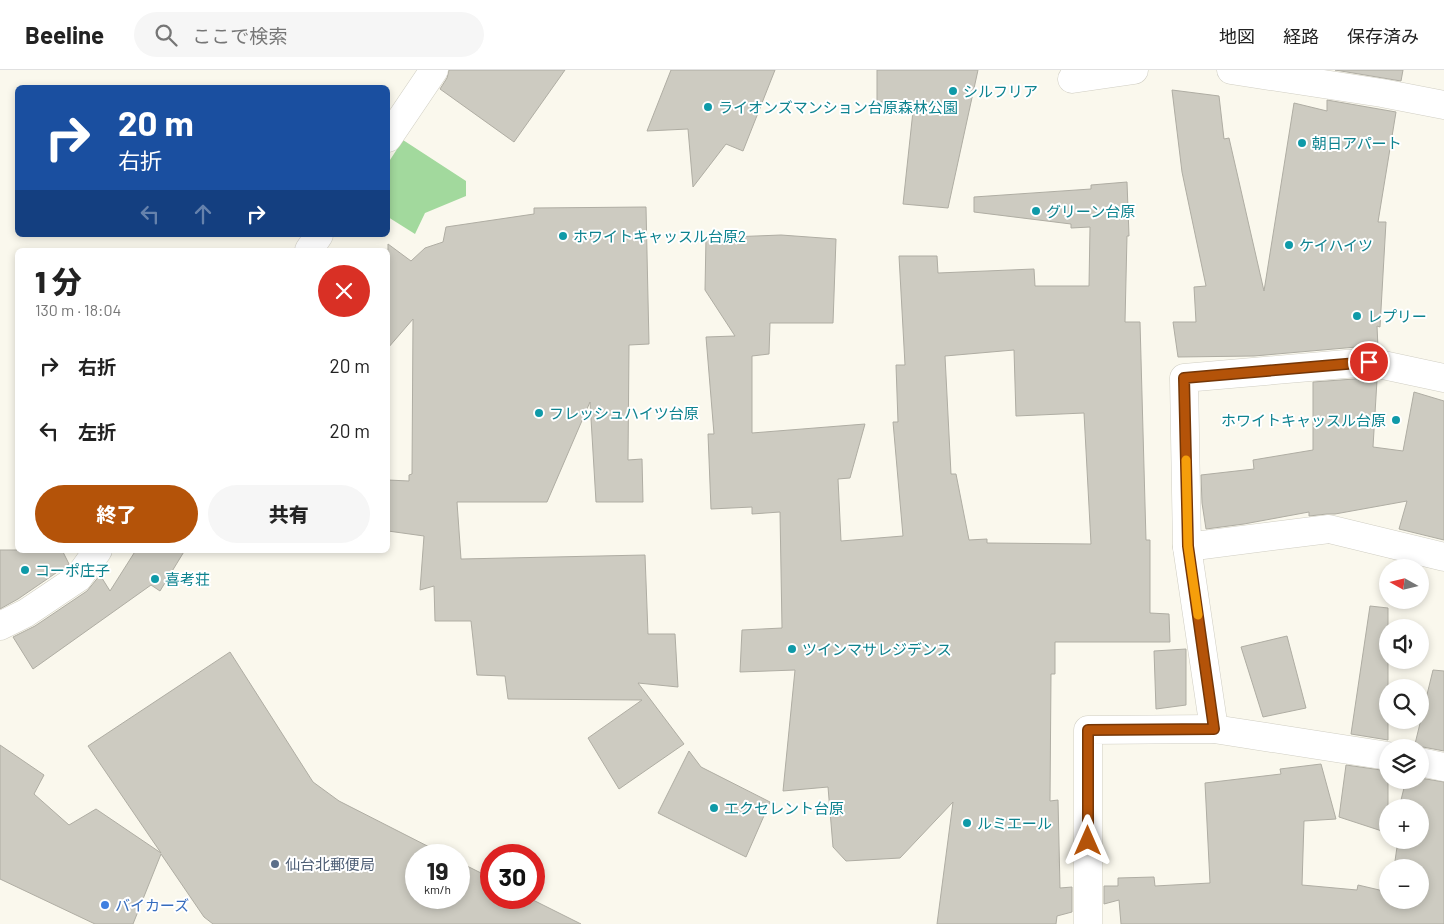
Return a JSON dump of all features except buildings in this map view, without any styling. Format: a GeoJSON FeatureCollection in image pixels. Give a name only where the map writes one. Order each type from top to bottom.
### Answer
{"type":"FeatureCollection","features":[{"type":"Feature","properties":{"kind":"street"},"geometry":{"type":"LineString","coordinates":[[390,135],[434,70]]}},
{"type":"Feature","properties":{"kind":"street"},"geometry":{"type":"LineString","coordinates":[[1072,79],[1134,70]]}},
{"type":"Feature","properties":{"kind":"street"},"geometry":{"type":"LineString","coordinates":[[1232,70],[1382,93],[1444,105]]}},
{"type":"Feature","properties":{"kind":"street"},"geometry":{"type":"LineString","coordinates":[[310,248],[319,237]]}},
{"type":"Feature","properties":{"kind":"street"},"geometry":{"type":"LineString","coordinates":[[1214,729],[1188,546],[1184,378],[1369,362],[1444,378]]}},
{"type":"Feature","properties":{"kind":"street"},"geometry":{"type":"LineString","coordinates":[[1188,546],[1329,530],[1444,557]]}},
{"type":"Feature","properties":{"kind":"street"},"geometry":{"type":"LineString","coordinates":[[0,626],[26,613],[78,578],[96,553]]}},
{"type":"Feature","properties":{"kind":"street"},"geometry":{"type":"LineString","coordinates":[[1088,924],[1088,730],[1214,729],[1379,755]]}},
{"type":"Feature","properties":{"kind":"street"},"geometry":{"type":"LineString","coordinates":[[1429,764],[1444,767]]}},
{"type":"Feature","properties":{"kind":"green space"},"geometry":{"type":"Polygon","coordinates":[[[403,140],[466,181],[466,196],[425,213],[415,234],[390,218],[390,160],[403,140]]]}},
{"type":"Feature","properties":{"kind":"slow traffic"},"geometry":{"type":"LineString","coordinates":[[1186,460],[1188,546],[1198,615]]}},
{"type":"Feature","properties":{"kind":"place","name":"シルフリア"},"geometry":{"type":"Point","coordinates":[953,91]}},
{"type":"Feature","properties":{"kind":"place","name":"ライオンズマンション台原森林公園"},"geometry":{"type":"Point","coordinates":[708,107]}},
{"type":"Feature","properties":{"kind":"place","name":"朝日アパート"},"geometry":{"type":"Point","coordinates":[1302,143]}},
{"type":"Feature","properties":{"kind":"place","name":"グリーン台原"},"geometry":{"type":"Point","coordinates":[1036,211]}},
{"type":"Feature","properties":{"kind":"place","name":"ホワイトキャッスル台原2"},"geometry":{"type":"Point","coordinates":[563,236]}},
{"type":"Feature","properties":{"kind":"place","name":"ケイハイツ"},"geometry":{"type":"Point","coordinates":[1289,245]}},
{"type":"Feature","properties":{"kind":"place","name":"レプリー"},"geometry":{"type":"Point","coordinates":[1357,316]}},
{"type":"Feature","properties":{"kind":"place","name":"フレッシュハイツ台原"},"geometry":{"type":"Point","coordinates":[539,413]}},
{"type":"Feature","properties":{"kind":"place","name":"ホワイトキャッスル台原"},"geometry":{"type":"Point","coordinates":[1396,420]}},
{"type":"Feature","properties":{"kind":"place","name":"コーポ庄子"},"geometry":{"type":"Point","coordinates":[25,570]}},
{"type":"Feature","properties":{"kind":"place","name":"喜考荘"},"geometry":{"type":"Point","coordinates":[155,579]}},
{"type":"Feature","properties":{"kind":"place","name":"ツインマサレジデンス"},"geometry":{"type":"Point","coordinates":[792,649]}},
{"type":"Feature","properties":{"kind":"place","name":"エクセレント台原"},"geometry":{"type":"Point","coordinates":[714,808]}},
{"type":"Feature","properties":{"kind":"place","name":"ルミエール"},"geometry":{"type":"Point","coordinates":[967,823]}},
{"type":"Feature","properties":{"kind":"place","name":"仙台北郵便局"},"geometry":{"type":"Point","coordinates":[275,864]}},
{"type":"Feature","properties":{"kind":"place","name":"バイカーズ"},"geometry":{"type":"Point","coordinates":[105,905]}},
{"type":"Feature","properties":{"kind":"route"},"geometry":{"type":"LineString","coordinates":[[1088,841],[1088,730],[1214,729],[1188,546],[1184,378],[1369,362]]}}]}
